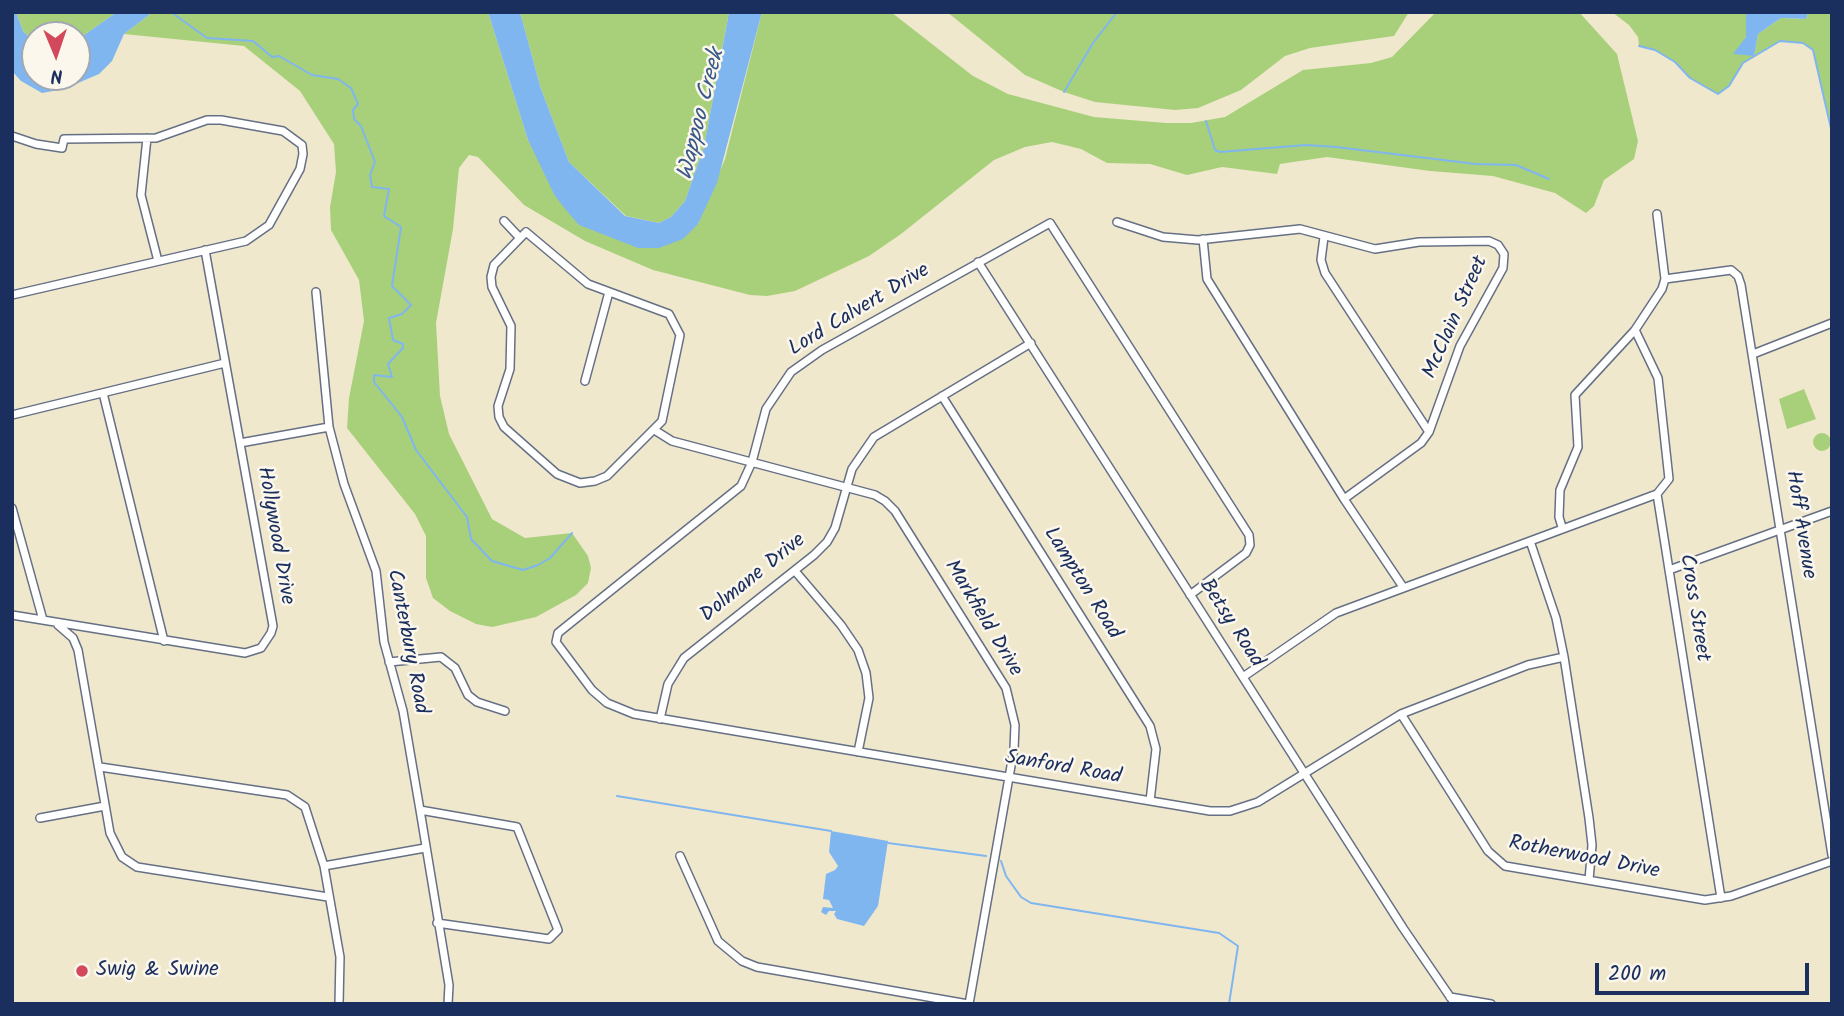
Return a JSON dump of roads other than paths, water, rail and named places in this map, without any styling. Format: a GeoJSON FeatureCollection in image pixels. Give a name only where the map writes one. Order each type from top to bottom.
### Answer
{"type":"FeatureCollection","features":[{"type":"Feature","properties":{"kind":"street"},"geometry":{"type":"LineString","coordinates":[[12,136],[36,144],[62,148],[65,139],[171,135],[207,120],[283,131],[302,145],[303,154],[300,169],[269,225],[246,241],[12,295]]}},
{"type":"Feature","properties":{"kind":"street"},"geometry":{"type":"LineString","coordinates":[[147,138],[141,195],[158,261]]}},
{"type":"Feature","properties":{"kind":"street"},"geometry":{"type":"LineString","coordinates":[[1562,527],[1559,517],[1560,491],[1578,447],[1575,395],[1635,330],[1665,279],[1657,214]]}},
{"type":"Feature","properties":{"kind":"street"},"geometry":{"type":"LineString","coordinates":[[504,221],[520,238]]}},
{"type":"Feature","properties":{"kind":"street","name":"McClain Street"},"geometry":{"type":"LineString","coordinates":[[1116,222],[1163,237],[1203,239],[1300,229],[1375,249],[1419,242],[1489,242],[1498,245],[1504,254],[1503,268],[1460,346],[1429,432],[1421,443],[1344,499]]}},
{"type":"Feature","properties":{"kind":"street","name":"Lord Calvert Drive"},"geometry":{"type":"LineString","coordinates":[[556,642],[558,633],[733,495],[747,478],[766,409],[790,372],[822,350],[1050,223],[1249,535],[1250,545],[1245,553],[1191,596]]}},
{"type":"Feature","properties":{"kind":"street"},"geometry":{"type":"LineString","coordinates":[[526,232],[588,284],[609,292],[669,314],[678,326],[681,342],[662,421],[656,431],[607,476],[580,483],[558,474],[504,427],[498,406],[510,369],[511,326],[492,287],[491,277],[494,265],[526,232]]}},
{"type":"Feature","properties":{"kind":"street"},"geometry":{"type":"LineString","coordinates":[[1324,237],[1321,260],[1325,274],[1429,432]]}},
{"type":"Feature","properties":{"kind":"street"},"geometry":{"type":"LineString","coordinates":[[1203,239],[1207,279],[1344,499],[1403,587]]}},
{"type":"Feature","properties":{"kind":"street","name":"Hollywood Drive"},"geometry":{"type":"LineString","coordinates":[[12,615],[245,653],[261,648],[271,633],[273,626],[205,250]]}},
{"type":"Feature","properties":{"kind":"street","name":"Betsy Road"},"geometry":{"type":"LineString","coordinates":[[978,262],[1242,677],[1453,1000]]}},
{"type":"Feature","properties":{"kind":"street","name":"Hoff Avenue"},"geometry":{"type":"LineString","coordinates":[[1665,279],[1731,270],[1741,285],[1783,530],[1832,858]]}},
{"type":"Feature","properties":{"kind":"street","name":"Canterbury Road"},"geometry":{"type":"LineString","coordinates":[[316,292],[329,427],[344,484],[376,571],[389,662],[403,711],[420,810],[449,985],[448,1004]]}},
{"type":"Feature","properties":{"kind":"street"},"geometry":{"type":"LineString","coordinates":[[585,381],[609,292]]}},
{"type":"Feature","properties":{"kind":"street"},"geometry":{"type":"LineString","coordinates":[[1754,354],[1832,323]]}},
{"type":"Feature","properties":{"kind":"street","name":"Cross Street"},"geometry":{"type":"LineString","coordinates":[[1635,330],[1658,378],[1669,479],[1657,494],[1721,898]]}},
{"type":"Feature","properties":{"kind":"street","name":"Dolmane Drive"},"geometry":{"type":"LineString","coordinates":[[660,719],[668,684],[684,658],[814,555],[835,528],[844,487],[852,469],[874,437],[1031,343]]}},
{"type":"Feature","properties":{"kind":"street"},"geometry":{"type":"LineString","coordinates":[[12,415],[225,363]]}},
{"type":"Feature","properties":{"kind":"street"},"geometry":{"type":"LineString","coordinates":[[103,393],[164,641]]}},
{"type":"Feature","properties":{"kind":"street","name":"Lampton Road"},"geometry":{"type":"LineString","coordinates":[[942,396],[1150,726],[1156,749],[1150,801]]}},
{"type":"Feature","properties":{"kind":"street"},"geometry":{"type":"LineString","coordinates":[[240,443],[329,427]]}},
{"type":"Feature","properties":{"kind":"street","name":"Markfield Drive"},"geometry":{"type":"LineString","coordinates":[[656,431],[673,441],[875,495],[895,511],[1006,688],[1015,725],[1010,778],[969,1004]]}},
{"type":"Feature","properties":{"kind":"street"},"geometry":{"type":"LineString","coordinates":[[1242,677],[1336,613],[1657,494]]}},
{"type":"Feature","properties":{"kind":"street"},"geometry":{"type":"LineString","coordinates":[[12,509],[43,620]]}},
{"type":"Feature","properties":{"kind":"street"},"geometry":{"type":"LineString","coordinates":[[1669,570],[1832,511]]}},
{"type":"Feature","properties":{"kind":"street"},"geometry":{"type":"LineString","coordinates":[[1530,541],[1556,618],[1564,657],[1589,817],[1592,845],[1589,880]]}},
{"type":"Feature","properties":{"kind":"street"},"geometry":{"type":"LineString","coordinates":[[794,570],[841,625],[862,662],[869,698],[858,752]]}},
{"type":"Feature","properties":{"kind":"street"},"geometry":{"type":"LineString","coordinates":[[55,623],[73,638],[78,650],[105,807],[114,843],[122,857],[137,867],[328,897]]}},
{"type":"Feature","properties":{"kind":"street","name":"Sanford Road"},"geometry":{"type":"LineString","coordinates":[[556,642],[592,690],[607,703],[634,714],[1150,801],[1230,811],[1258,802],[1401,714],[1528,665],[1564,657]]}},
{"type":"Feature","properties":{"kind":"street"},"geometry":{"type":"LineString","coordinates":[[389,662],[441,657],[455,668],[468,695],[477,702],[505,711]]}},
{"type":"Feature","properties":{"kind":"street","name":"Rotherwood Drive"},"geometry":{"type":"LineString","coordinates":[[1401,714],[1498,863],[1705,900],[1721,898],[1832,858]]}},
{"type":"Feature","properties":{"kind":"street"},"geometry":{"type":"LineString","coordinates":[[100,767],[287,795],[305,807],[324,866],[340,957],[339,1004]]}},
{"type":"Feature","properties":{"kind":"street"},"geometry":{"type":"LineString","coordinates":[[40,818],[105,807]]}},
{"type":"Feature","properties":{"kind":"street"},"geometry":{"type":"LineString","coordinates":[[420,810],[517,827],[558,930],[549,939],[437,923]]}},
{"type":"Feature","properties":{"kind":"street"},"geometry":{"type":"LineString","coordinates":[[324,866],[425,848]]}},
{"type":"Feature","properties":{"kind":"street"},"geometry":{"type":"LineString","coordinates":[[680,856],[718,941],[742,961],[757,967],[969,1004]]}},
{"type":"Feature","properties":{"kind":"street"},"geometry":{"type":"LineString","coordinates":[[1453,1000],[1491,1004]]}},
{"type":"Feature","properties":{"kind":"water"},"geometry":{"type":"Polygon","coordinates":[[[12,12],[16,12],[21,26],[21,81],[12,71],[12,12]]]}},
{"type":"Feature","properties":{"kind":"water"},"geometry":{"type":"Polygon","coordinates":[[[117,12],[153,12],[124,34],[112,61],[99,74],[91,77],[91,30],[117,12]]]}},
{"type":"Feature","properties":{"kind":"water"},"geometry":{"type":"Polygon","coordinates":[[[488,12],[520,12],[541,89],[569,162],[625,216],[659,223],[671,217],[685,201],[704,147],[729,12],[762,12],[717,183],[698,224],[683,239],[659,248],[638,248],[579,225],[566,210],[555,196],[528,140],[488,12]]]}},
{"type":"Feature","properties":{"kind":"water"},"geometry":{"type":"Polygon","coordinates":[[[1746,12],[1808,12],[1806,19],[1781,18],[1758,34],[1754,56],[1733,54],[1746,37],[1746,12]]]}},
{"type":"Feature","properties":{"kind":"water"},"geometry":{"type":"Polygon","coordinates":[[[831,831],[888,841],[878,906],[864,926],[837,919],[834,914],[836,911],[829,911],[826,915],[821,912],[823,907],[833,908],[829,900],[823,899],[826,874],[838,866],[829,852],[831,831]]]}},
{"type":"Feature","properties":{"kind":"waterway"},"geometry":{"type":"LineString","coordinates":[[171,12],[207,38],[253,41],[272,57],[279,56],[312,75],[338,79],[351,88],[358,104],[353,110],[354,119],[361,126],[375,162],[370,175],[372,187],[389,189],[384,216],[401,227],[392,286],[411,305],[402,314],[389,318],[393,340],[403,344],[403,348],[388,364],[392,377],[374,375],[374,382],[402,417],[416,450],[467,517],[471,539],[492,561],[523,570],[538,565],[550,558],[572,533]]}},
{"type":"Feature","properties":{"kind":"waterway"},"geometry":{"type":"LineString","coordinates":[[1064,92],[1093,43],[1117,12]]}},
{"type":"Feature","properties":{"kind":"waterway"},"geometry":{"type":"LineString","coordinates":[[1639,46],[1655,50],[1675,62],[1690,78],[1718,94],[1729,86],[1743,63],[1780,41],[1803,43],[1813,50],[1832,133]]}},
{"type":"Feature","properties":{"kind":"waterway"},"geometry":{"type":"LineString","coordinates":[[1206,121],[1215,150],[1220,152],[1306,145],[1336,147],[1476,164],[1516,165],[1549,179]]}},
{"type":"Feature","properties":{"kind":"waterway"},"geometry":{"type":"LineString","coordinates":[[617,796],[831,831]]}},
{"type":"Feature","properties":{"kind":"waterway"},"geometry":{"type":"LineString","coordinates":[[888,843],[986,856]]}},
{"type":"Feature","properties":{"kind":"waterway"},"geometry":{"type":"LineString","coordinates":[[1001,861],[1006,876],[1021,897],[1031,903],[1219,933],[1238,946],[1229,1004]]}},
{"type":"Feature","properties":{"kind":"place","name":"Swig & Swine"},"geometry":{"type":"Point","coordinates":[82,971]}},
{"type":"Feature","properties":{"kind":"water label","name":"Wappoo Creek"},"geometry":{"type":"Point","coordinates":[703,115]}}]}
